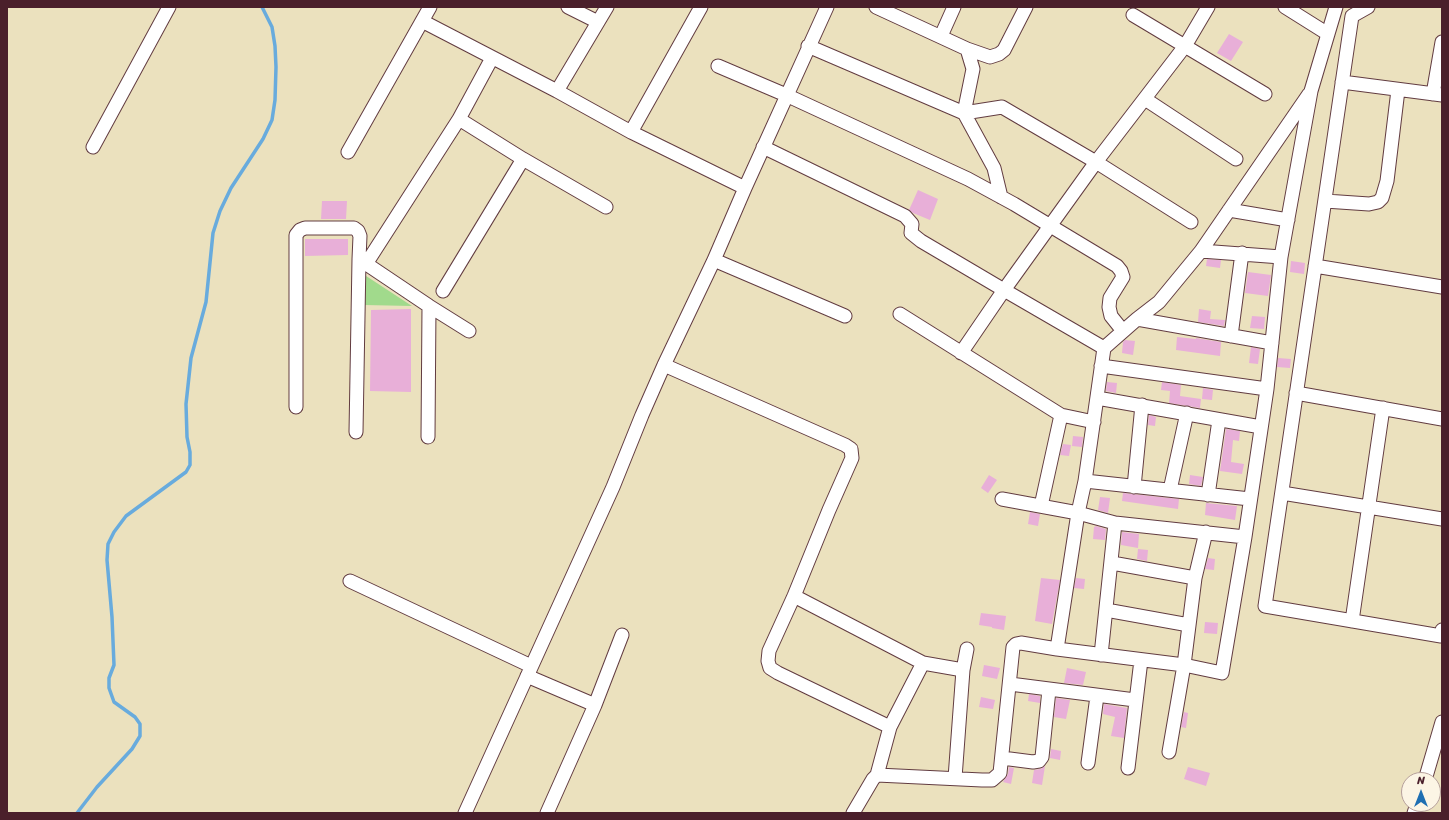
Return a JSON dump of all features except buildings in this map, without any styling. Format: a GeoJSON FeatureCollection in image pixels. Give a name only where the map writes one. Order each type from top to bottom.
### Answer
{"type":"FeatureCollection","features":[{"type":"Feature","properties":{"kind":"street"},"geometry":{"type":"LineString","coordinates":[[93,147],[170,7]]}},
{"type":"Feature","properties":{"kind":"street"},"geometry":{"type":"LineString","coordinates":[[348,152],[430,7]]}},
{"type":"Feature","properties":{"kind":"street"},"geometry":{"type":"LineString","coordinates":[[568,7],[598,22]]}},
{"type":"Feature","properties":{"kind":"street"},"geometry":{"type":"LineString","coordinates":[[557,91],[607,7]]}},
{"type":"Feature","properties":{"kind":"street"},"geometry":{"type":"LineString","coordinates":[[631,132],[701,7]]}},
{"type":"Feature","properties":{"kind":"street"},"geometry":{"type":"LineString","coordinates":[[465,813],[613,487],[664,365],[714,260],[786,95],[827,7]]}},
{"type":"Feature","properties":{"kind":"street"},"geometry":{"type":"LineString","coordinates":[[941,36],[954,7]]}},
{"type":"Feature","properties":{"kind":"street"},"geometry":{"type":"LineString","coordinates":[[884,9],[966,49],[990,57],[1004,50],[1026,7]]}},
{"type":"Feature","properties":{"kind":"street"},"geometry":{"type":"LineString","coordinates":[[961,353],[1004,290],[1096,162],[1185,46],[1208,7]]}},
{"type":"Feature","properties":{"kind":"street"},"geometry":{"type":"LineString","coordinates":[[1286,7],[1328,34]]}},
{"type":"Feature","properties":{"kind":"street"},"geometry":{"type":"LineString","coordinates":[[877,775],[992,780],[1000,773],[1013,647],[1016,644],[1021,643],[1184,665],[1222,672],[1245,537],[1267,389],[1281,257],[1311,91],[1336,7]]}},
{"type":"Feature","properties":{"kind":"street"},"geometry":{"type":"LineString","coordinates":[[1368,7],[1352,16],[1265,606],[1441,636],[1442,630]]}},
{"type":"Feature","properties":{"kind":"street"},"geometry":{"type":"LineString","coordinates":[[1132,15],[1265,94]]}},
{"type":"Feature","properties":{"kind":"street"},"geometry":{"type":"LineString","coordinates":[[422,21],[557,91],[631,132],[745,188]]}},
{"type":"Feature","properties":{"kind":"street"},"geometry":{"type":"LineString","coordinates":[[1342,82],[1438,94],[1442,42]]}},
{"type":"Feature","properties":{"kind":"street"},"geometry":{"type":"LineString","coordinates":[[808,46],[964,113],[1002,107],[1096,162],[1191,222]]}},
{"type":"Feature","properties":{"kind":"street"},"geometry":{"type":"LineString","coordinates":[[966,49],[973,69],[964,113],[994,168],[1001,197]]}},
{"type":"Feature","properties":{"kind":"street"},"geometry":{"type":"LineString","coordinates":[[363,261],[459,120],[492,58]]}},
{"type":"Feature","properties":{"kind":"street"},"geometry":{"type":"LineString","coordinates":[[718,66],[786,95],[968,179],[1051,226],[1117,266],[1123,277],[1110,298],[1109,307],[1111,316],[1123,331]]}},
{"type":"Feature","properties":{"kind":"street"},"geometry":{"type":"LineString","coordinates":[[1325,201],[1369,204],[1378,202],[1382,198],[1387,181],[1398,90]]}},
{"type":"Feature","properties":{"kind":"street"},"geometry":{"type":"LineString","coordinates":[[1057,649],[1078,513],[1085,481],[1104,348],[1159,302],[1201,251],[1311,91]]}},
{"type":"Feature","properties":{"kind":"street"},"geometry":{"type":"LineString","coordinates":[[1145,99],[1236,159]]}},
{"type":"Feature","properties":{"kind":"street"},"geometry":{"type":"LineString","coordinates":[[459,120],[606,207]]}},
{"type":"Feature","properties":{"kind":"street"},"geometry":{"type":"LineString","coordinates":[[763,147],[905,216],[912,224],[911,233],[921,241],[1104,348]]}},
{"type":"Feature","properties":{"kind":"street"},"geometry":{"type":"LineString","coordinates":[[443,292],[523,159]]}},
{"type":"Feature","properties":{"kind":"street"},"geometry":{"type":"LineString","coordinates":[[1229,210],[1288,220]]}},
{"type":"Feature","properties":{"kind":"street"},"geometry":{"type":"LineString","coordinates":[[296,407],[296,235],[300,230],[305,228],[354,228],[358,230],[360,236],[363,261],[356,432]]}},
{"type":"Feature","properties":{"kind":"street"},"geometry":{"type":"LineString","coordinates":[[1201,251],[1281,257]]}},
{"type":"Feature","properties":{"kind":"street"},"geometry":{"type":"LineString","coordinates":[[1231,336],[1242,253]]}},
{"type":"Feature","properties":{"kind":"street"},"geometry":{"type":"LineString","coordinates":[[714,260],[846,316]]}},
{"type":"Feature","properties":{"kind":"street"},"geometry":{"type":"LineString","coordinates":[[363,261],[428,306],[469,331]]}},
{"type":"Feature","properties":{"kind":"street"},"geometry":{"type":"LineString","coordinates":[[1315,266],[1442,287]]}},
{"type":"Feature","properties":{"kind":"street"},"geometry":{"type":"LineString","coordinates":[[428,306],[428,437]]}},
{"type":"Feature","properties":{"kind":"street"},"geometry":{"type":"LineString","coordinates":[[900,314],[1060,416],[1094,422]]}},
{"type":"Feature","properties":{"kind":"street"},"geometry":{"type":"LineString","coordinates":[[1137,319],[1272,343]]}},
{"type":"Feature","properties":{"kind":"street"},"geometry":{"type":"LineString","coordinates":[[664,365],[851,449],[852,458],[794,596],[769,651],[768,661],[770,668],[778,673],[890,727]]}},
{"type":"Feature","properties":{"kind":"street"},"geometry":{"type":"LineString","coordinates":[[1101,366],[1267,389]]}},
{"type":"Feature","properties":{"kind":"street"},"geometry":{"type":"LineString","coordinates":[[1296,393],[1442,419]]}},
{"type":"Feature","properties":{"kind":"street"},"geometry":{"type":"LineString","coordinates":[[1097,398],[1261,427]]}},
{"type":"Feature","properties":{"kind":"street"},"geometry":{"type":"LineString","coordinates":[[1134,487],[1142,405]]}},
{"type":"Feature","properties":{"kind":"street"},"geometry":{"type":"LineString","coordinates":[[1352,621],[1382,408]]}},
{"type":"Feature","properties":{"kind":"street"},"geometry":{"type":"LineString","coordinates":[[1170,490],[1187,413]]}},
{"type":"Feature","properties":{"kind":"street"},"geometry":{"type":"LineString","coordinates":[[1041,506],[1060,416]]}},
{"type":"Feature","properties":{"kind":"street"},"geometry":{"type":"LineString","coordinates":[[1208,495],[1219,420]]}},
{"type":"Feature","properties":{"kind":"street"},"geometry":{"type":"LineString","coordinates":[[1085,481],[1250,499]]}},
{"type":"Feature","properties":{"kind":"street"},"geometry":{"type":"LineString","coordinates":[[1282,493],[1442,519]]}},
{"type":"Feature","properties":{"kind":"street"},"geometry":{"type":"LineString","coordinates":[[1002,499],[1078,513],[1116,523],[1245,537]]}},
{"type":"Feature","properties":{"kind":"street"},"geometry":{"type":"LineString","coordinates":[[1101,655],[1116,523]]}},
{"type":"Feature","properties":{"kind":"street"},"geometry":{"type":"LineString","coordinates":[[1169,752],[1184,665],[1195,578],[1206,532]]}},
{"type":"Feature","properties":{"kind":"street"},"geometry":{"type":"LineString","coordinates":[[1112,563],[1195,578]]}},
{"type":"Feature","properties":{"kind":"street"},"geometry":{"type":"LineString","coordinates":[[350,581],[594,704]]}},
{"type":"Feature","properties":{"kind":"street"},"geometry":{"type":"LineString","coordinates":[[794,596],[923,663],[963,670]]}},
{"type":"Feature","properties":{"kind":"street"},"geometry":{"type":"LineString","coordinates":[[1106,610],[1189,624]]}},
{"type":"Feature","properties":{"kind":"street"},"geometry":{"type":"LineString","coordinates":[[547,813],[622,635]]}},
{"type":"Feature","properties":{"kind":"street"},"geometry":{"type":"LineString","coordinates":[[955,778],[963,670],[967,649]]}},
{"type":"Feature","properties":{"kind":"street"},"geometry":{"type":"LineString","coordinates":[[1128,768],[1141,660]]}},
{"type":"Feature","properties":{"kind":"street"},"geometry":{"type":"LineString","coordinates":[[853,813],[872,779],[877,775],[890,727],[923,663]]}},
{"type":"Feature","properties":{"kind":"street"},"geometry":{"type":"LineString","coordinates":[[1010,684],[1135,700]]}},
{"type":"Feature","properties":{"kind":"street"},"geometry":{"type":"LineString","coordinates":[[1002,758],[1033,762],[1039,761],[1042,757],[1049,690]]}},
{"type":"Feature","properties":{"kind":"street"},"geometry":{"type":"LineString","coordinates":[[1088,763],[1097,696]]}},
{"type":"Feature","properties":{"kind":"street"},"geometry":{"type":"LineString","coordinates":[[1427,772],[1442,722]]}},
{"type":"Feature","properties":{"kind":"green space"},"geometry":{"type":"Polygon","coordinates":[[[363,274],[412,306],[364,305],[363,274]]]}},
{"type":"Feature","properties":{"kind":"waterway"},"geometry":{"type":"LineString","coordinates":[[77,813],[97,787],[132,749],[140,736],[140,724],[135,717],[114,702],[109,688],[109,678],[114,665],[107,560],[108,544],[114,532],[126,516],[186,472],[190,465],[186,404],[191,358],[206,302],[213,233],[220,211],[231,188],[263,139],[272,120],[275,100],[275,46],[272,27],[262,7]]}}]}
